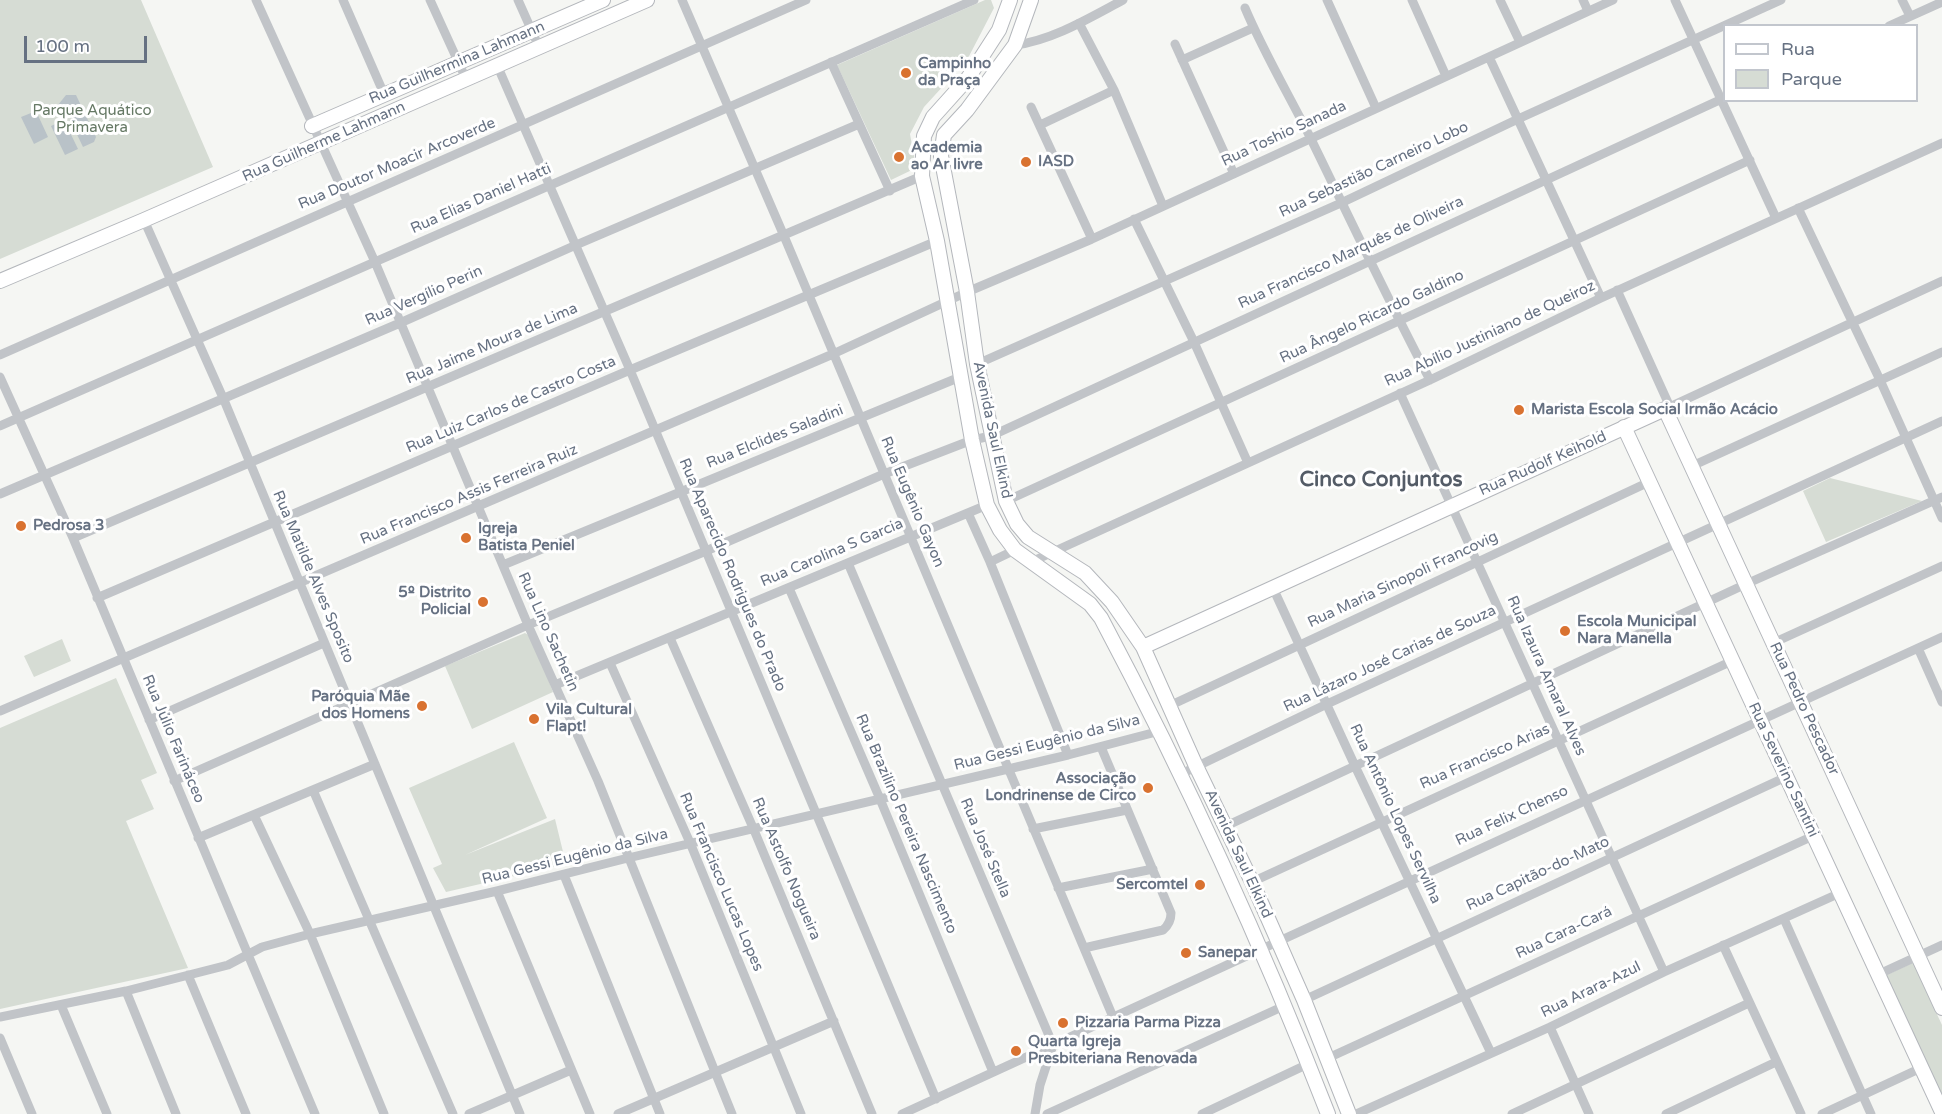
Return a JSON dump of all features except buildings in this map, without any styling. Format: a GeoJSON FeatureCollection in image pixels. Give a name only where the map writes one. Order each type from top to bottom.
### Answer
{"type":"FeatureCollection","features":[{"type":"Feature","properties":{"kind":"street","name":"Rua Lino Sachetin"},"geometry":{"type":"LineString","coordinates":[[256,0],[375,262],[528,625],[598,781],[732,1114]]}},
{"type":"Feature","properties":{"kind":"street"},"geometry":{"type":"LineString","coordinates":[[343,0],[384,94]]}},
{"type":"Feature","properties":{"kind":"street"},"geometry":{"type":"LineString","coordinates":[[430,0],[466,79]]}},
{"type":"Feature","properties":{"kind":"street"},"geometry":{"type":"LineString","coordinates":[[518,0],[539,47]]}},
{"type":"Feature","properties":{"kind":"street","name":"Rua Guilhermina Lahmann"},"geometry":{"type":"LineString","coordinates":[[312,126],[603,0]]}},
{"type":"Feature","properties":{"kind":"street","name":"Rua Guilherme Lahmann"},"geometry":{"type":"LineString","coordinates":[[0,281],[647,0]]}},
{"type":"Feature","properties":{"kind":"street","name":"Rua Eugênio Gayon"},"geometry":{"type":"LineString","coordinates":[[682,0],[730,108],[1113,1017]]}},
{"type":"Feature","properties":{"kind":"street","name":"Rua Doutor Moacir Arcoverde"},"geometry":{"type":"LineString","coordinates":[[0,355],[807,0]]}},
{"type":"Feature","properties":{"kind":"street","name":"Avenida Saul Elkind"},"geometry":{"type":"LineString","coordinates":[[1032,0],[1015,45],[944,135],[941,156],[967,292],[977,364],[1006,501],[1017,524],[1028,537],[1085,573],[1112,602],[1143,647],[1196,766],[1252,882],[1304,1000],[1349,1114]]}},
{"type":"Feature","properties":{"kind":"street"},"geometry":{"type":"LineString","coordinates":[[1015,45],[1036,41],[1079,23],[1123,0]]}},
{"type":"Feature","properties":{"kind":"street"},"geometry":{"type":"LineString","coordinates":[[1327,0],[1376,108]]}},
{"type":"Feature","properties":{"kind":"street"},"geometry":{"type":"LineString","coordinates":[[1412,0],[1446,76]]}},
{"type":"Feature","properties":{"kind":"street"},"geometry":{"type":"LineString","coordinates":[[1500,0],[1520,42]]}},
{"type":"Feature","properties":{"kind":"street"},"geometry":{"type":"LineString","coordinates":[[1583,0],[1588,11]]}},
{"type":"Feature","properties":{"kind":"street","name":"Rua Toshio Sanada"},"geometry":{"type":"LineString","coordinates":[[948,302],[1092,239],[1613,0]]}},
{"type":"Feature","properties":{"kind":"street"},"geometry":{"type":"LineString","coordinates":[[1675,0],[1723,98]]}},
{"type":"Feature","properties":{"kind":"street","name":"Rua Sebastião Carneiro Lobo"},"geometry":{"type":"LineString","coordinates":[[1727,24],[1781,0]]}},
{"type":"Feature","properties":{"kind":"street"},"geometry":{"type":"LineString","coordinates":[[1902,0],[1910,16]]}},
{"type":"Feature","properties":{"kind":"street","name":"Rua Elias Daniel Hatti"},"geometry":{"type":"LineString","coordinates":[[0,426],[971,1]]}},
{"type":"Feature","properties":{"kind":"street","name":"Avenida Saul Elkind"},"geometry":{"type":"LineString","coordinates":[[1008,1],[999,30],[968,78],[933,117],[924,136],[922,176],[937,241],[960,377],[987,505],[1000,530],[1015,550],[1090,604],[1101,618],[1180,774],[1260,949],[1328,1114]]}},
{"type":"Feature","properties":{"kind":"street"},"geometry":{"type":"LineString","coordinates":[[1892,24],[1942,2]]}},
{"type":"Feature","properties":{"kind":"street"},"geometry":{"type":"LineString","coordinates":[[1245,8],[1430,380]]}},
{"type":"Feature","properties":{"kind":"street"},"geometry":{"type":"LineString","coordinates":[[1079,23],[1114,90],[1163,206]]}},
{"type":"Feature","properties":{"kind":"street","name":"Rua Sebastião Carneiro Lobo"},"geometry":{"type":"LineString","coordinates":[[977,364],[1341,203],[1518,119],[1723,26]]}},
{"type":"Feature","properties":{"kind":"street"},"geometry":{"type":"LineString","coordinates":[[1182,60],[1253,28]]}},
{"type":"Feature","properties":{"kind":"street"},"geometry":{"type":"LineString","coordinates":[[1175,44],[1234,174]]}},
{"type":"Feature","properties":{"kind":"street"},"geometry":{"type":"LineString","coordinates":[[1489,57],[1601,298]]}},
{"type":"Feature","properties":{"kind":"street"},"geometry":{"type":"LineString","coordinates":[[831,62],[890,191]]}},
{"type":"Feature","properties":{"kind":"street","name":"Rua Aparecido Rodrigues do Prado"},"geometry":{"type":"LineString","coordinates":[[497,65],[630,370],[936,1099]]}},
{"type":"Feature","properties":{"kind":"street"},"geometry":{"type":"LineString","coordinates":[[1040,125],[1114,90]]}},
{"type":"Feature","properties":{"kind":"street","name":"Rua Francisco Marquês de Oliveira"},"geometry":{"type":"LineString","coordinates":[[174,781],[528,625],[884,474],[972,440],[991,436],[1723,98]]}},
{"type":"Feature","properties":{"kind":"street"},"geometry":{"type":"LineString","coordinates":[[947,102],[962,114]]}},
{"type":"Feature","properties":{"kind":"street"},"geometry":{"type":"LineString","coordinates":[[1725,102],[1776,218]]}},
{"type":"Feature","properties":{"kind":"street"},"geometry":{"type":"LineString","coordinates":[[1031,107],[1092,239]]}},
{"type":"Feature","properties":{"kind":"street","name":"Rua Vergílio Perin"},"geometry":{"type":"LineString","coordinates":[[0,494],[400,323],[754,167],[859,124]]}},
{"type":"Feature","properties":{"kind":"street","name":"Rua Abílio Justiniano de Queiroz"},"geometry":{"type":"LineString","coordinates":[[1031,562],[1430,380],[1617,290],[1942,143]]}},
{"type":"Feature","properties":{"kind":"street","name":"Rua Ângelo Ricardo Galdino"},"geometry":{"type":"LineString","coordinates":[[1006,501],[1750,160]]}},
{"type":"Feature","properties":{"kind":"street","name":"Rua Jaime Moura de Lima"},"geometry":{"type":"LineString","coordinates":[[72,538],[922,176]]}},
{"type":"Feature","properties":{"kind":"street"},"geometry":{"type":"LineString","coordinates":[[1798,208],[1905,438],[1939,499],[1942,518]]}},
{"type":"Feature","properties":{"kind":"street"},"geometry":{"type":"LineString","coordinates":[[1134,219],[1194,342],[1248,463]]}},
{"type":"Feature","properties":{"kind":"street","name":"Rua Matilde Alves Sposito"},"geometry":{"type":"LineString","coordinates":[[144,220],[224,399],[520,1114]]}},
{"type":"Feature","properties":{"kind":"street","name":"Rua Luiz Carlos de Castro Costa"},"geometry":{"type":"LineString","coordinates":[[97,598],[937,241]]}},
{"type":"Feature","properties":{"kind":"street","name":"Rua Rudolf Keihold"},"geometry":{"type":"LineString","coordinates":[[1143,647],[1942,281]]}},
{"type":"Feature","properties":{"kind":"street"},"geometry":{"type":"LineString","coordinates":[[1617,290],[1668,408]]}},
{"type":"Feature","properties":{"kind":"street","name":"Rua Francisco Assis Ferreira Ruiz"},"geometry":{"type":"LineString","coordinates":[[0,711],[656,432],[948,302]]}},
{"type":"Feature","properties":{"kind":"street"},"geometry":{"type":"LineString","coordinates":[[1692,466],[1942,352]]}},
{"type":"Feature","properties":{"kind":"street","name":"Rua Júlio Farináceo"},"geometry":{"type":"LineString","coordinates":[[0,377],[72,538],[315,1114]]}},
{"type":"Feature","properties":{"kind":"street","name":"Rua Elclides Saladini"},"geometry":{"type":"LineString","coordinates":[[503,565],[960,377]]}},
{"type":"Feature","properties":{"kind":"street","name":"Rua Izaura Amaral Alves"},"geometry":{"type":"LineString","coordinates":[[1400,393],[1664,972]]}},
{"type":"Feature","properties":{"kind":"street","name":"Rua Pedro Pescador"},"geometry":{"type":"LineString","coordinates":[[1668,408],[1718,524],[1942,1008]]}},
{"type":"Feature","properties":{"kind":"street"},"geometry":{"type":"LineString","coordinates":[[1718,524],[1942,421]]}},
{"type":"Feature","properties":{"kind":"street","name":"Rua Severino Santini"},"geometry":{"type":"LineString","coordinates":[[1624,427],[1942,1112]]}},
{"type":"Feature","properties":{"kind":"street","name":"Rua Maria Sinopoli Francovig"},"geometry":{"type":"LineString","coordinates":[[1169,706],[1649,482]]}},
{"type":"Feature","properties":{"kind":"street"},"geometry":{"type":"LineString","coordinates":[[1226,826],[1746,584],[1939,499]]}},
{"type":"Feature","properties":{"kind":"street","name":"Rua Carolina S Garcia"},"geometry":{"type":"LineString","coordinates":[[555,685],[987,505]]}},
{"type":"Feature","properties":{"kind":"street"},"geometry":{"type":"LineString","coordinates":[[968,513],[1068,755]]}},
{"type":"Feature","properties":{"kind":"street","name":"Rua Lázaro José Carias de Souza"},"geometry":{"type":"LineString","coordinates":[[1180,774],[1718,524]]}},
{"type":"Feature","properties":{"kind":"street"},"geometry":{"type":"LineString","coordinates":[[990,562],[1015,550]]}},
{"type":"Feature","properties":{"kind":"street","name":"Rua José Stella"},"geometry":{"type":"LineString","coordinates":[[848,563],[1053,1045]]}},
{"type":"Feature","properties":{"kind":"street"},"geometry":{"type":"LineString","coordinates":[[1773,643],[1942,566]]}},
{"type":"Feature","properties":{"kind":"street","name":"Rua Brazilino Pereira Nascimento"},"geometry":{"type":"LineString","coordinates":[[789,588],[880,799],[993,1072]]}},
{"type":"Feature","properties":{"kind":"street","name":"Rua Antônio Lopes Servilha"},"geometry":{"type":"LineString","coordinates":[[1273,588],[1491,1053]]}},
{"type":"Feature","properties":{"kind":"street","name":"Rua Felix Chenso"},"geometry":{"type":"LineString","coordinates":[[902,1114],[1942,637]]}},
{"type":"Feature","properties":{"kind":"street","name":"Rua Astolfo Nogueira"},"geometry":{"type":"LineString","coordinates":[[670,638],[754,830],[872,1114]]}},
{"type":"Feature","properties":{"kind":"street"},"geometry":{"type":"LineString","coordinates":[[148,720],[324,643]]}},
{"type":"Feature","properties":{"kind":"street"},"geometry":{"type":"LineString","coordinates":[[1918,648],[1942,702]]}},
{"type":"Feature","properties":{"kind":"street","name":"Rua Francisco Arias"},"geometry":{"type":"LineString","coordinates":[[1252,882],[1732,661]]}},
{"type":"Feature","properties":{"kind":"street","name":"Rua Francisco Lucas Lopes"},"geometry":{"type":"LineString","coordinates":[[610,663],[691,845],[801,1114]]}},
{"type":"Feature","properties":{"kind":"street","name":"Rua Gessi Eugênio da Silva"},"geometry":{"type":"LineString","coordinates":[[0,1017],[126,991],[228,965],[276,942],[817,815],[1160,731]]}},
{"type":"Feature","properties":{"kind":"street"},"geometry":{"type":"LineString","coordinates":[[1084,948],[1163,930],[1168,926],[1171,913],[1101,747]]}},
{"type":"Feature","properties":{"kind":"street"},"geometry":{"type":"LineString","coordinates":[[198,838],[375,764]]}},
{"type":"Feature","properties":{"kind":"street","name":"Rua Capitão-do-Mato"},"geometry":{"type":"LineString","coordinates":[[1304,1000],[1786,777]]}},
{"type":"Feature","properties":{"kind":"street"},"geometry":{"type":"LineString","coordinates":[[314,790],[453,1114]]}},
{"type":"Feature","properties":{"kind":"street"},"geometry":{"type":"LineString","coordinates":[[1033,829],[1127,810]]}},
{"type":"Feature","properties":{"kind":"street"},"geometry":{"type":"LineString","coordinates":[[254,815],[310,934],[384,1114]]}},
{"type":"Feature","properties":{"kind":"street","name":"Rua Cara-Cará"},"geometry":{"type":"LineString","coordinates":[[1328,1058],[1813,836]]}},
{"type":"Feature","properties":{"kind":"street"},"geometry":{"type":"LineString","coordinates":[[1058,888],[1153,868]]}},
{"type":"Feature","properties":{"kind":"street"},"geometry":{"type":"LineString","coordinates":[[564,875],[660,1114]]}},
{"type":"Feature","properties":{"kind":"street"},"geometry":{"type":"LineString","coordinates":[[497,891],[590,1114]]}},
{"type":"Feature","properties":{"kind":"street","name":"Rua Arara-Azul"},"geometry":{"type":"LineString","coordinates":[[1356,1114],[1840,893]]}},
{"type":"Feature","properties":{"kind":"street"},"geometry":{"type":"LineString","coordinates":[[1784,919],[1871,1114]]}},
{"type":"Feature","properties":{"kind":"street"},"geometry":{"type":"LineString","coordinates":[[1723,945],[1801,1114]]}},
{"type":"Feature","properties":{"kind":"street"},"geometry":{"type":"LineString","coordinates":[[1879,974],[1942,945]]}},
{"type":"Feature","properties":{"kind":"street"},"geometry":{"type":"LineString","coordinates":[[188,975],[246,1114]]}},
{"type":"Feature","properties":{"kind":"street"},"geometry":{"type":"LineString","coordinates":[[126,991],[176,1114]]}},
{"type":"Feature","properties":{"kind":"street"},"geometry":{"type":"LineString","coordinates":[[1512,1114],[1749,1003]]}},
{"type":"Feature","properties":{"kind":"street"},"geometry":{"type":"LineString","coordinates":[[61,1005],[107,1114]]}},
{"type":"Feature","properties":{"kind":"street"},"geometry":{"type":"LineString","coordinates":[[1047,1114],[1284,1006]]}},
{"type":"Feature","properties":{"kind":"street"},"geometry":{"type":"LineString","coordinates":[[618,1114],[834,1021]]}},
{"type":"Feature","properties":{"kind":"street"},"geometry":{"type":"LineString","coordinates":[[1550,1027],[1589,1114]]}},
{"type":"Feature","properties":{"kind":"street"},"geometry":{"type":"LineString","coordinates":[[0,1038],[32,1114]]}},
{"type":"Feature","properties":{"kind":"street"},"geometry":{"type":"LineString","coordinates":[[1035,1114],[1053,1045]]}},
{"type":"Feature","properties":{"kind":"street"},"geometry":{"type":"LineString","coordinates":[[1666,1114],[1776,1062]]}},
{"type":"Feature","properties":{"kind":"street"},"geometry":{"type":"LineString","coordinates":[[1202,1114],[1308,1064]]}},
{"type":"Feature","properties":{"kind":"street"},"geometry":{"type":"LineString","coordinates":[[1822,1114],[1922,1068]]}},
{"type":"Feature","properties":{"kind":"street"},"geometry":{"type":"LineString","coordinates":[[470,1114],[571,1070]]}},
{"type":"Feature","properties":{"kind":"green space","name":"Parque Aquático Primavera"},"geometry":{"type":"Polygon","coordinates":[[[0,0],[141,0],[213,167],[0,259],[0,0]]]}},
{"type":"Feature","properties":{"kind":"green space"},"geometry":{"type":"Polygon","coordinates":[[[985,0],[991,0],[994,8],[967,60],[924,107],[910,134],[916,168],[891,180],[837,65],[985,0]]]}},
{"type":"Feature","properties":{"kind":"green space"},"geometry":{"type":"Polygon","coordinates":[[[1830,478],[1922,501],[1826,542],[1803,491],[1830,478]]]}},
{"type":"Feature","properties":{"kind":"green space"},"geometry":{"type":"Polygon","coordinates":[[[525,633],[532,637],[553,692],[472,729],[445,666],[525,633]]]}},
{"type":"Feature","properties":{"kind":"green space"},"geometry":{"type":"Polygon","coordinates":[[[62,639],[71,661],[34,677],[24,656],[62,639]]]}},
{"type":"Feature","properties":{"kind":"green space"},"geometry":{"type":"Polygon","coordinates":[[[116,678],[157,773],[141,780],[154,809],[126,821],[188,968],[0,1009],[0,728],[116,678]]]}},
{"type":"Feature","properties":{"kind":"green space"},"geometry":{"type":"Polygon","coordinates":[[[514,742],[547,818],[465,855],[555,819],[566,864],[446,892],[433,868],[442,864],[409,788],[514,742]]]}},
{"type":"Feature","properties":{"kind":"green space"},"geometry":{"type":"Polygon","coordinates":[[[1913,963],[1942,1025],[1942,1104],[1884,976],[1913,963]]]}},
{"type":"Feature","properties":{"kind":"shaded area"},"geometry":{"type":"Polygon","coordinates":[[[66,95],[76,95],[96,137],[94,142],[83,147],[71,122],[74,114],[61,111],[58,105],[66,95]]]}},
{"type":"Feature","properties":{"kind":"shaded area"},"geometry":{"type":"Polygon","coordinates":[[[36,111],[48,137],[34,144],[21,117],[36,111]]]}},
{"type":"Feature","properties":{"kind":"shaded area"},"geometry":{"type":"Polygon","coordinates":[[[64,120],[78,149],[65,155],[51,126],[64,120]]]}},
{"type":"Feature","properties":{"kind":"place","name":"Campinho da Praça"},"geometry":{"type":"Point","coordinates":[906,73]}},
{"type":"Feature","properties":{"kind":"place","name":"Academia ao Ar livre"},"geometry":{"type":"Point","coordinates":[899,157]}},
{"type":"Feature","properties":{"kind":"place","name":"IASD"},"geometry":{"type":"Point","coordinates":[1026,162]}},
{"type":"Feature","properties":{"kind":"place","name":"Marista Escola Social Irmão Acácio"},"geometry":{"type":"Point","coordinates":[1519,410]}},
{"type":"Feature","properties":{"kind":"place","name":"Pedrosa 3"},"geometry":{"type":"Point","coordinates":[21,526]}},
{"type":"Feature","properties":{"kind":"place","name":"Igreja Batista Peniel"},"geometry":{"type":"Point","coordinates":[466,538]}},
{"type":"Feature","properties":{"kind":"place","name":"5º Distrito Policial"},"geometry":{"type":"Point","coordinates":[483,602]}},
{"type":"Feature","properties":{"kind":"place","name":"Escola Municipal Nara Manella"},"geometry":{"type":"Point","coordinates":[1565,631]}},
{"type":"Feature","properties":{"kind":"place","name":"Paróquia Mãe dos Homens"},"geometry":{"type":"Point","coordinates":[422,706]}},
{"type":"Feature","properties":{"kind":"place","name":"Vila Cultural Flapt!"},"geometry":{"type":"Point","coordinates":[534,719]}},
{"type":"Feature","properties":{"kind":"place","name":"Associação Londrinense de Circo"},"geometry":{"type":"Point","coordinates":[1148,788]}},
{"type":"Feature","properties":{"kind":"place","name":"Sercomtel"},"geometry":{"type":"Point","coordinates":[1200,885]}},
{"type":"Feature","properties":{"kind":"place","name":"Sanepar"},"geometry":{"type":"Point","coordinates":[1186,953]}},
{"type":"Feature","properties":{"kind":"place","name":"Pizzaria Parma Pizza"},"geometry":{"type":"Point","coordinates":[1063,1023]}},
{"type":"Feature","properties":{"kind":"place","name":"Quarta Igreja Presbiteriana Renovada"},"geometry":{"type":"Point","coordinates":[1016,1051]}},
{"type":"Feature","properties":{"kind":"district","name":"Cinco Conjuntos"},"geometry":{"type":"Point","coordinates":[1381,480]}}]}
